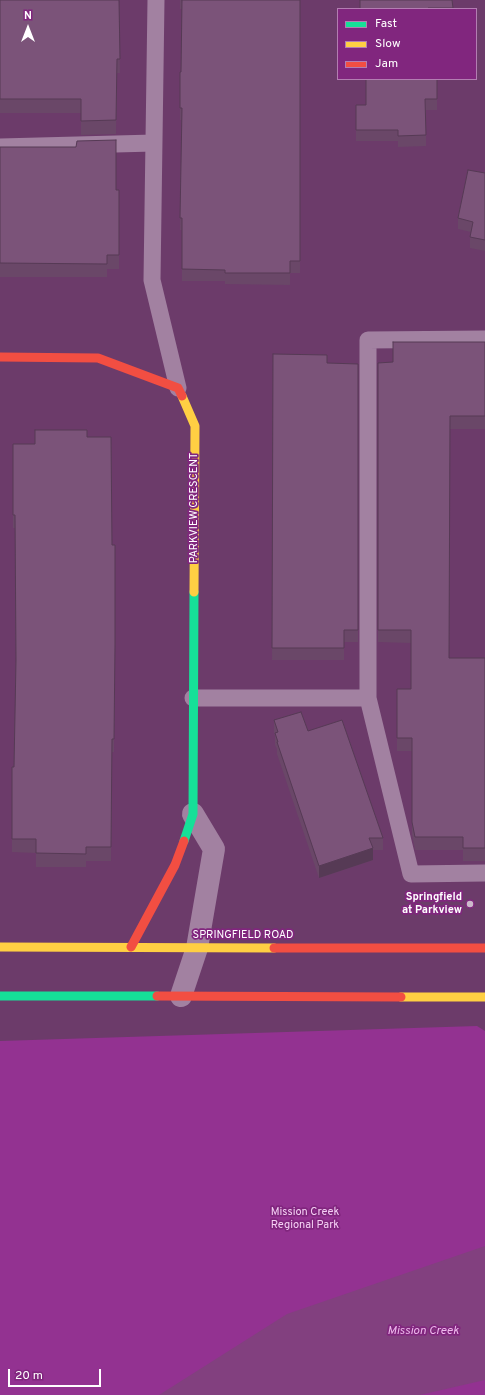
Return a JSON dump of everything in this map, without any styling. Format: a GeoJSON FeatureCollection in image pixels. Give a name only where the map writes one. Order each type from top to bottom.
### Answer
{"type":"FeatureCollection","features":[{"type":"Feature","properties":{"kind":"main road"},"geometry":{"type":"LineString","coordinates":[[0,357],[98,358],[178,388]]}},
{"type":"Feature","properties":{"kind":"main road","name":"PARKVIEW CRESCENT"},"geometry":{"type":"LineString","coordinates":[[131,947],[175,865],[183,846],[193,814],[195,426],[178,388]]}},
{"type":"Feature","properties":{"kind":"main road","name":"SPRINGFIELD ROAD"},"geometry":{"type":"LineString","coordinates":[[0,947],[485,948]]}},
{"type":"Feature","properties":{"kind":"main road"},"geometry":{"type":"LineString","coordinates":[[0,996],[485,997]]}},
{"type":"Feature","properties":{"kind":"street"},"geometry":{"type":"LineString","coordinates":[[181,996],[197,948],[214,849],[193,814]]}},
{"type":"Feature","properties":{"kind":"lane"},"geometry":{"type":"LineString","coordinates":[[156,0],[152,280],[178,388]]}},
{"type":"Feature","properties":{"kind":"lane"},"geometry":{"type":"LineString","coordinates":[[0,147],[154,143]]}},
{"type":"Feature","properties":{"kind":"lane"},"geometry":{"type":"LineString","coordinates":[[485,339],[368,340],[368,698],[411,874],[485,873]]}},
{"type":"Feature","properties":{"kind":"lane"},"geometry":{"type":"LineString","coordinates":[[193,698],[368,698]]}},
{"type":"Feature","properties":{"kind":"green space","name":"Mission Creek Regional Park"},"geometry":{"type":"Polygon","coordinates":[[[477,1026],[485,1031],[485,1395],[0,1395],[0,1041],[477,1026]]]}},
{"type":"Feature","properties":{"kind":"water","name":"Mission Creek"},"geometry":{"type":"Polygon","coordinates":[[[485,1246],[485,1380],[420,1395],[159,1395],[287,1314],[485,1246]]]}},
{"type":"Feature","properties":{"kind":"building"},"geometry":{"type":"Polygon","coordinates":[[[0,0],[119,0],[120,59],[117,59],[116,120],[81,121],[81,99],[0,99],[0,0]]]}},
{"type":"Feature","properties":{"kind":"building"},"geometry":{"type":"Polygon","coordinates":[[[182,0],[300,0],[300,261],[290,261],[290,273],[225,273],[225,270],[182,269],[182,218],[180,218],[182,108],[180,108],[180,72],[182,0]]]}},
{"type":"Feature","properties":{"kind":"building"},"geometry":{"type":"Polygon","coordinates":[[[360,0],[452,0],[453,8],[428,8],[360,8],[360,0]]]}},
{"type":"Feature","properties":{"kind":"building"},"geometry":{"type":"Polygon","coordinates":[[[366,80],[437,80],[437,99],[425,99],[426,135],[398,136],[398,130],[356,130],[356,105],[366,105],[366,80]]]}},
{"type":"Feature","properties":{"kind":"building"},"geometry":{"type":"Polygon","coordinates":[[[116,140],[116,190],[119,190],[119,255],[107,255],[107,264],[0,263],[0,147],[76,147],[77,141],[116,140]]]}},
{"type":"Feature","properties":{"kind":"building"},"geometry":{"type":"Polygon","coordinates":[[[468,170],[485,173],[485,240],[470,237],[473,222],[458,218],[468,170]]]}},
{"type":"Feature","properties":{"kind":"building"},"geometry":{"type":"Polygon","coordinates":[[[393,342],[485,342],[485,416],[450,416],[449,658],[485,658],[485,848],[463,848],[463,837],[415,837],[412,822],[412,738],[397,738],[397,689],[411,689],[411,630],[378,630],[378,363],[393,362],[393,342]]]}},
{"type":"Feature","properties":{"kind":"building"},"geometry":{"type":"Polygon","coordinates":[[[273,354],[327,355],[327,363],[358,364],[358,630],[344,630],[344,648],[272,648],[273,354]]]}},
{"type":"Feature","properties":{"kind":"building"},"geometry":{"type":"Polygon","coordinates":[[[35,430],[87,430],[87,437],[111,437],[112,545],[115,545],[115,645],[111,847],[86,847],[86,854],[36,853],[36,839],[12,839],[12,767],[14,767],[16,660],[13,444],[35,444],[35,430]]]}},
{"type":"Feature","properties":{"kind":"building"},"geometry":{"type":"Polygon","coordinates":[[[301,712],[308,731],[342,720],[383,838],[369,838],[373,848],[319,866],[275,733],[278,732],[274,720],[301,712]]]}},
{"type":"Feature","properties":{"kind":"traffic: fast"},"geometry":{"type":"LineString","coordinates":[[184,841],[193,814],[194,592]]}},
{"type":"Feature","properties":{"kind":"traffic: fast"},"geometry":{"type":"LineString","coordinates":[[0,996],[157,996]]}},
{"type":"Feature","properties":{"kind":"traffic: slow"},"geometry":{"type":"LineString","coordinates":[[182,396],[195,426],[194,592]]}},
{"type":"Feature","properties":{"kind":"traffic: slow"},"geometry":{"type":"LineString","coordinates":[[0,947],[274,948]]}},
{"type":"Feature","properties":{"kind":"traffic: slow"},"geometry":{"type":"LineString","coordinates":[[401,997],[485,997]]}},
{"type":"Feature","properties":{"kind":"traffic: jam"},"geometry":{"type":"LineString","coordinates":[[0,357],[98,358],[178,388],[182,396]]}},
{"type":"Feature","properties":{"kind":"traffic: jam"},"geometry":{"type":"LineString","coordinates":[[131,947],[175,865],[184,841]]}},
{"type":"Feature","properties":{"kind":"traffic: jam"},"geometry":{"type":"LineString","coordinates":[[274,948],[485,948]]}},
{"type":"Feature","properties":{"kind":"traffic: jam"},"geometry":{"type":"LineString","coordinates":[[157,996],[401,997]]}},
{"type":"Feature","properties":{"kind":"place","name":"Springfield at Parkview"},"geometry":{"type":"Point","coordinates":[470,904]}}]}
